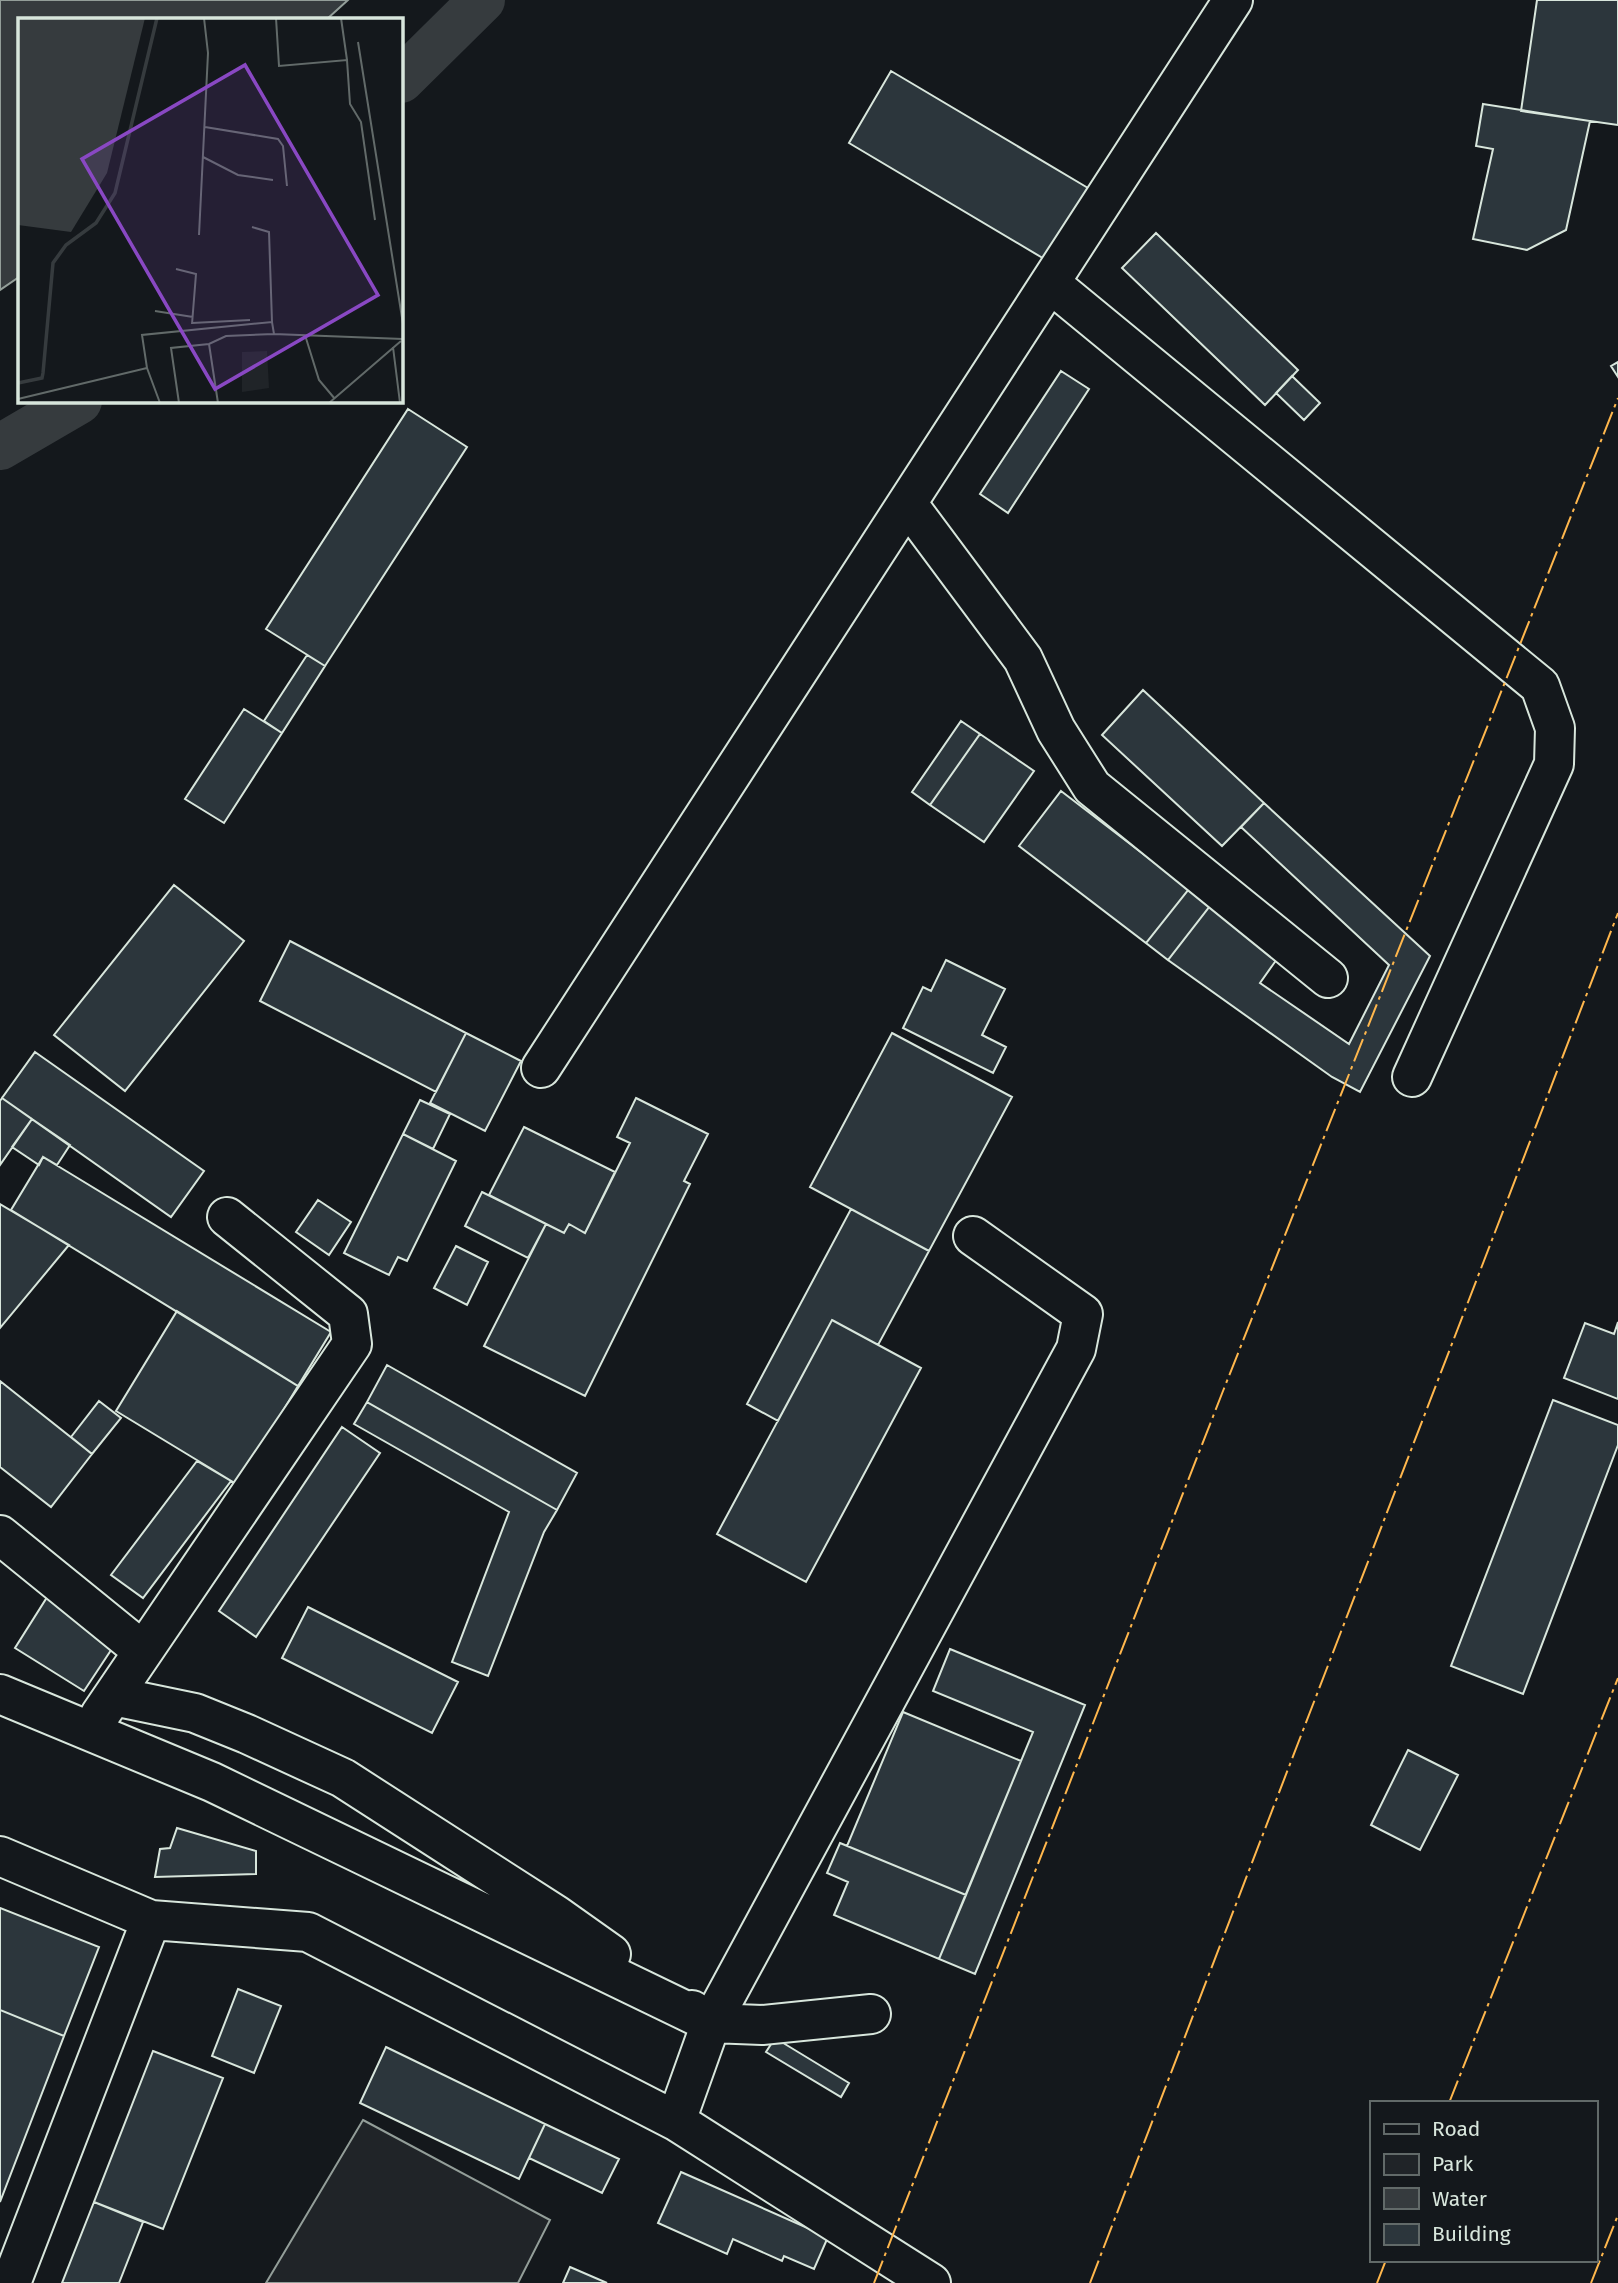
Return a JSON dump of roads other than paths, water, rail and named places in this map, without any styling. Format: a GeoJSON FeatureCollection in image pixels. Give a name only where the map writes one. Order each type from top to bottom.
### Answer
{"type":"FeatureCollection","features":[{"type":"Feature","properties":{"kind":"lane"},"geometry":{"type":"LineString","coordinates":[[541,1068],[1233,0]]}},
{"type":"Feature","properties":{"kind":"lane"},"geometry":{"type":"LineString","coordinates":[[1049,283],[1541,686],[1555,728],[1554,764],[1412,1077]]}},
{"type":"Feature","properties":{"kind":"lane"},"geometry":{"type":"LineString","coordinates":[[907,503],[1023,659],[1056,730],[1092,787],[1328,978]]}},
{"type":"Feature","properties":{"kind":"lane"},"geometry":{"type":"LineString","coordinates":[[89,1731],[352,1344],[348,1314],[227,1217]]}},
{"type":"Feature","properties":{"kind":"lane"},"geometry":{"type":"LineString","coordinates":[[676,2122],[711,2022],[1076,1349],[1083,1314],[973,1236]]}},
{"type":"Feature","properties":{"kind":"lane"},"geometry":{"type":"LineString","coordinates":[[0,1535],[143,1651]]}},
{"type":"Feature","properties":{"kind":"lane"},"geometry":{"type":"LineString","coordinates":[[0,1694],[212,1782],[711,2022],[762,2025],[871,2014]]}},
{"type":"Feature","properties":{"kind":"lane"},"geometry":{"type":"LineString","coordinates":[[113,1696],[195,1713],[343,1778],[556,1915],[711,2022]]}},
{"type":"Feature","properties":{"kind":"lane"},"geometry":{"type":"LineString","coordinates":[[0,1856],[151,1920],[308,1932],[676,2122],[910,2277]]}},
{"type":"Feature","properties":{"kind":"lane"},"geometry":{"type":"LineString","coordinates":[[11,2283],[151,1920]]}},
{"type":"Feature","properties":{"kind":"water"},"geometry":{"type":"Polygon","coordinates":[[[0,0],[348,0],[328,18],[18,18],[18,278],[0,290],[0,0]]]}},
{"type":"Feature","properties":{"kind":"waterway"},"geometry":{"type":"LineString","coordinates":[[402,79],[482,0]]}},
{"type":"Feature","properties":{"kind":"waterway"},"geometry":{"type":"LineString","coordinates":[[0,447],[77,402]]}}]}
